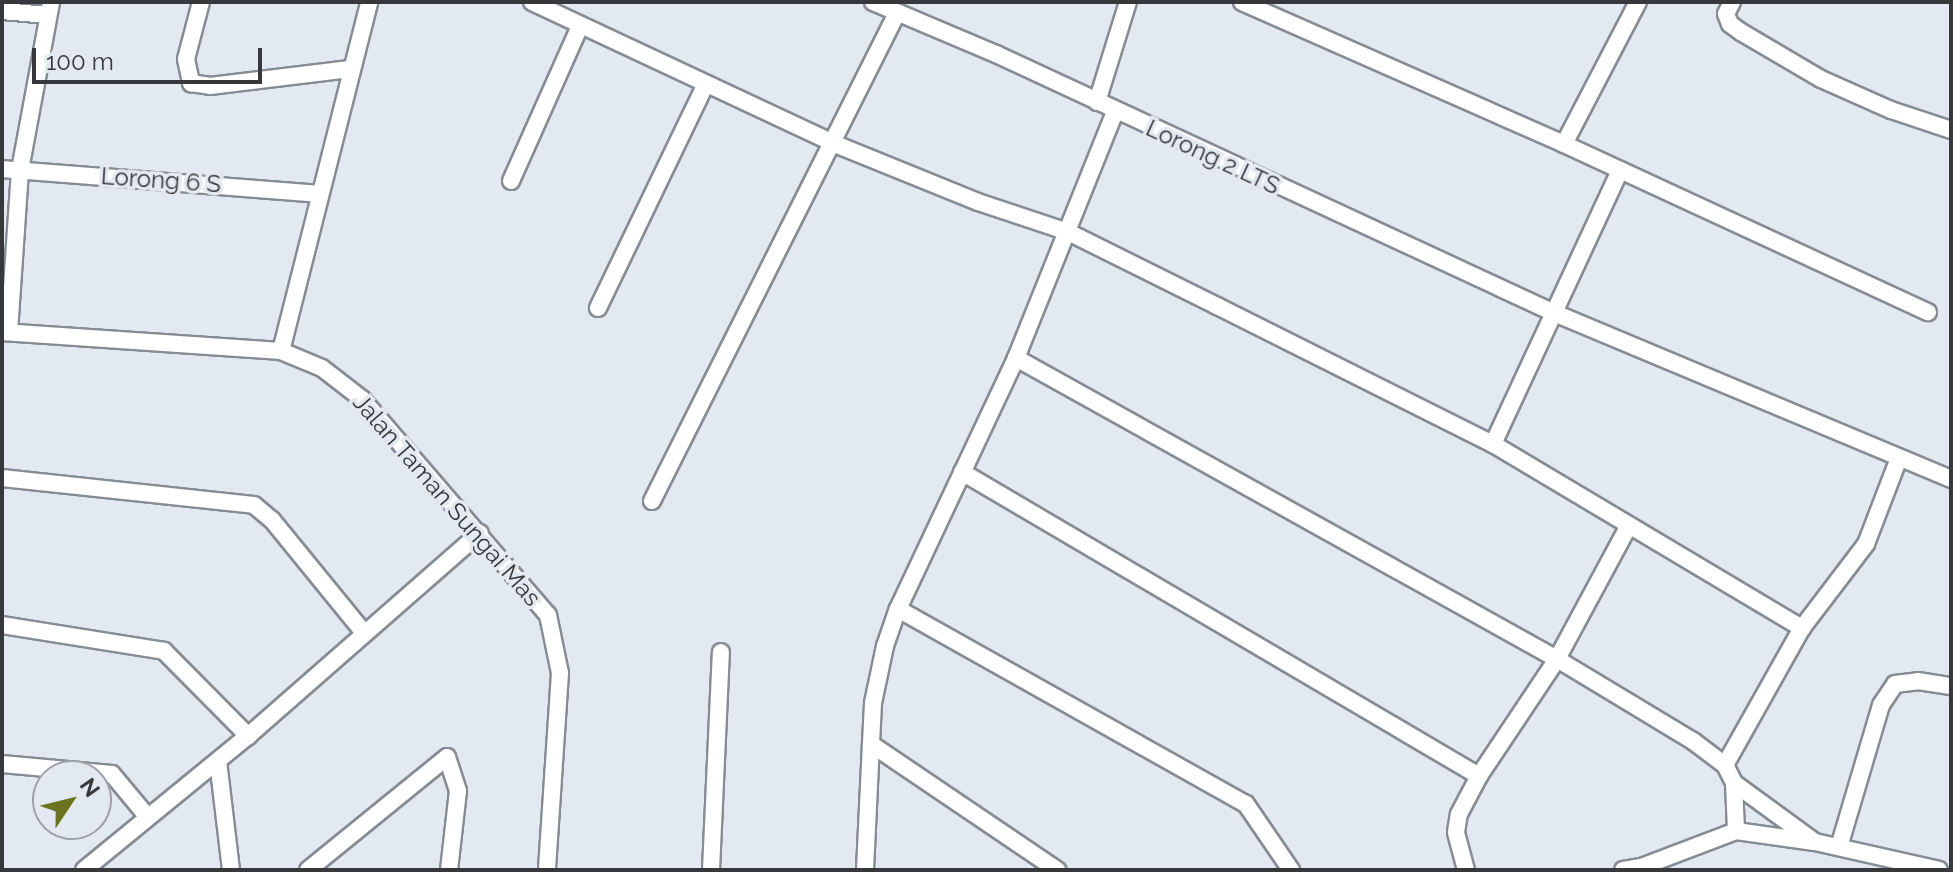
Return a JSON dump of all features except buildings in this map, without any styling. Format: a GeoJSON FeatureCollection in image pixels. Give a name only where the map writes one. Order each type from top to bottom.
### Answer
{"type":"FeatureCollection","features":[{"type":"Feature","properties":{"kind":"street"},"geometry":{"type":"LineString","coordinates":[[201,2],[186,59],[191,83],[210,86],[350,69]]}},
{"type":"Feature","properties":{"kind":"street"},"geometry":{"type":"LineString","coordinates":[[281,351],[369,2]]}},
{"type":"Feature","properties":{"kind":"street"},"geometry":{"type":"LineString","coordinates":[[532,2],[835,144],[978,202],[1068,232],[1493,444],[1802,628]]}},
{"type":"Feature","properties":{"kind":"street","name":"Lorong 2 LTS"},"geometry":{"type":"LineString","coordinates":[[873,2],[1552,312],[1951,479]]}},
{"type":"Feature","properties":{"kind":"street"},"geometry":{"type":"LineString","coordinates":[[1097,102],[1128,2]]}},
{"type":"Feature","properties":{"kind":"street"},"geometry":{"type":"LineString","coordinates":[[1242,2],[1564,144],[1928,312]]}},
{"type":"Feature","properties":{"kind":"street"},"geometry":{"type":"LineString","coordinates":[[1564,144],[1638,2]]}},
{"type":"Feature","properties":{"kind":"street"},"geometry":{"type":"LineString","coordinates":[[1732,2],[1726,14],[1730,24],[1821,79],[1891,110],[1951,130]]}},
{"type":"Feature","properties":{"kind":"street"},"geometry":{"type":"LineString","coordinates":[[2,11],[49,8],[20,170],[6,332]]}},
{"type":"Feature","properties":{"kind":"street"},"geometry":{"type":"LineString","coordinates":[[652,501],[835,144],[897,13]]}},
{"type":"Feature","properties":{"kind":"street"},"geometry":{"type":"LineString","coordinates":[[511,181],[580,26]]}},
{"type":"Feature","properties":{"kind":"street"},"geometry":{"type":"LineString","coordinates":[[598,308],[706,84]]}},
{"type":"Feature","properties":{"kind":"street"},"geometry":{"type":"LineString","coordinates":[[865,870],[873,703],[885,646],[898,609],[1016,358],[1115,112]]}},
{"type":"Feature","properties":{"kind":"street","name":"Lorong 6 S"},"geometry":{"type":"LineString","coordinates":[[2,169],[319,194]]}},
{"type":"Feature","properties":{"kind":"street"},"geometry":{"type":"LineString","coordinates":[[1493,444],[1620,170]]}},
{"type":"Feature","properties":{"kind":"street","name":"Jalan Taman Sungai Mas"},"geometry":{"type":"LineString","coordinates":[[6,332],[281,351],[322,368],[362,399],[548,615],[560,673],[547,870]]}},
{"type":"Feature","properties":{"kind":"street"},"geometry":{"type":"LineString","coordinates":[[1016,358],[1557,659],[1693,741],[1725,765],[1734,783],[1736,831]]}},
{"type":"Feature","properties":{"kind":"street"},"geometry":{"type":"LineString","coordinates":[[1725,765],[1802,628],[1866,544],[1899,458]]}},
{"type":"Feature","properties":{"kind":"street"},"geometry":{"type":"LineString","coordinates":[[962,472],[1479,776]]}},
{"type":"Feature","properties":{"kind":"street"},"geometry":{"type":"LineString","coordinates":[[2,478],[254,505],[272,520],[364,633]]}},
{"type":"Feature","properties":{"kind":"street"},"geometry":{"type":"LineString","coordinates":[[1466,870],[1456,832],[1459,814],[1479,776],[1557,659],[1628,527]]}},
{"type":"Feature","properties":{"kind":"street"},"geometry":{"type":"LineString","coordinates":[[84,870],[248,736],[480,533]]}},
{"type":"Feature","properties":{"kind":"street"},"geometry":{"type":"LineString","coordinates":[[898,609],[1246,804],[1291,870]]}},
{"type":"Feature","properties":{"kind":"street"},"geometry":{"type":"LineString","coordinates":[[2,625],[164,651],[248,736]]}},
{"type":"Feature","properties":{"kind":"street"},"geometry":{"type":"LineString","coordinates":[[711,870],[721,652]]}},
{"type":"Feature","properties":{"kind":"street"},"geometry":{"type":"LineString","coordinates":[[1839,847],[1881,705],[1895,684],[1918,681],[1951,686]]}},
{"type":"Feature","properties":{"kind":"street"},"geometry":{"type":"LineString","coordinates":[[871,744],[1057,870]]}},
{"type":"Feature","properties":{"kind":"street"},"geometry":{"type":"LineString","coordinates":[[308,870],[447,757],[458,791],[449,870]]}},
{"type":"Feature","properties":{"kind":"street"},"geometry":{"type":"LineString","coordinates":[[218,761],[231,870]]}},
{"type":"Feature","properties":{"kind":"street"},"geometry":{"type":"LineString","coordinates":[[2,764],[112,774],[147,816]]}},
{"type":"Feature","properties":{"kind":"street"},"geometry":{"type":"LineString","coordinates":[[1734,783],[1815,842]]}},
{"type":"Feature","properties":{"kind":"street"},"geometry":{"type":"LineString","coordinates":[[1623,870],[1641,868],[1736,831],[1815,842],[1939,870]]}}]}
